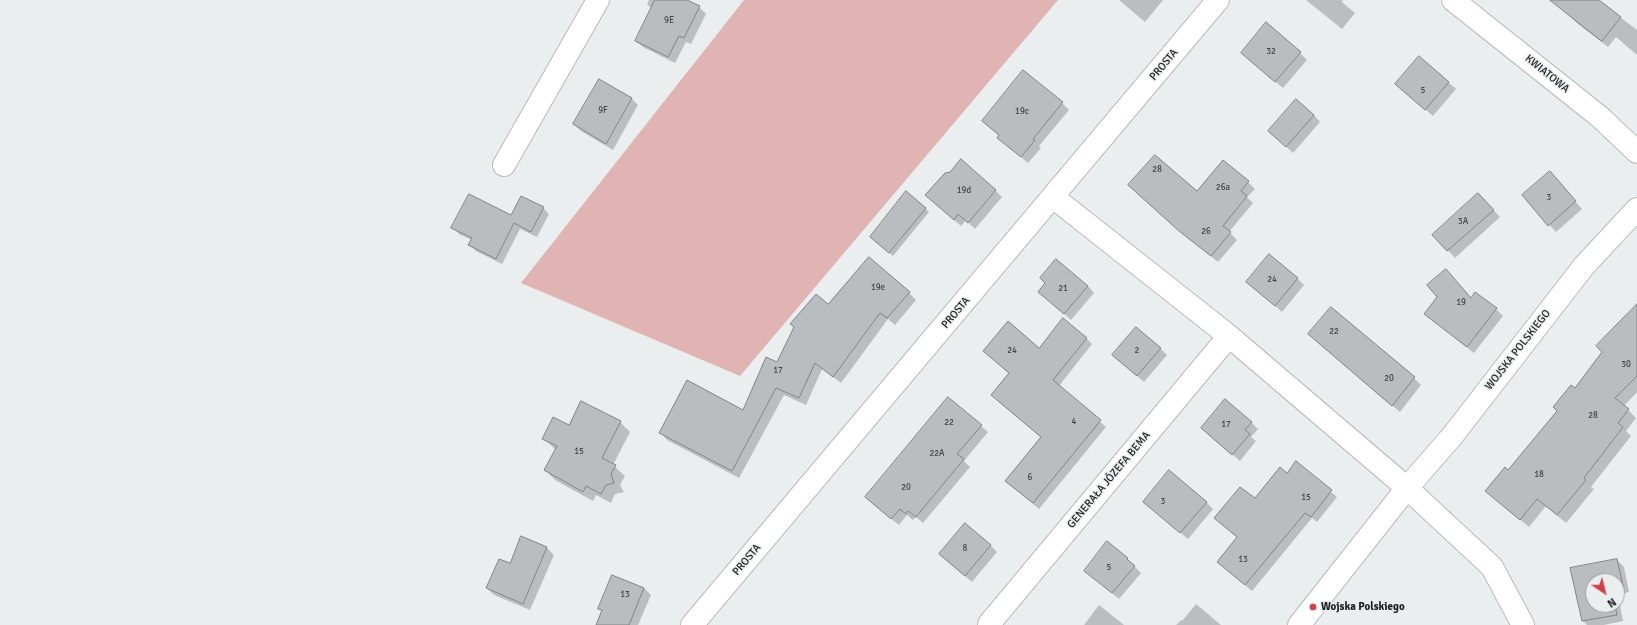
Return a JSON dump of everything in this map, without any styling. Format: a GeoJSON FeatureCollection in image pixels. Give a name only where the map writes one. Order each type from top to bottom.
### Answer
{"type":"FeatureCollection","features":[{"type":"Feature","properties":{"kind":"street"},"geometry":{"type":"LineString","coordinates":[[504,165],[598,0]]}},
{"type":"Feature","properties":{"kind":"street","name":"PROSTA"},"geometry":{"type":"LineString","coordinates":[[692,625],[1218,0]]}},
{"type":"Feature","properties":{"kind":"street","name":"KWIATOWA"},"geometry":{"type":"LineString","coordinates":[[1453,0],[1600,117],[1637,152]]}},
{"type":"Feature","properties":{"kind":"street"},"geometry":{"type":"LineString","coordinates":[[1053,197],[1229,336],[1407,488],[1492,567],[1523,625]]}},
{"type":"Feature","properties":{"kind":"street","name":"WOJSKA POLSKIEGO"},"geometry":{"type":"LineString","coordinates":[[1299,625],[1584,266],[1637,209]]}},
{"type":"Feature","properties":{"kind":"street","name":"GENERAŁA JÓZEFA BEMA"},"geometry":{"type":"LineString","coordinates":[[988,624],[1229,336]]}},
{"type":"Feature","properties":{"kind":"shaded area"},"geometry":{"type":"Polygon","coordinates":[[[744,0],[1058,0],[740,376],[521,283],[744,0]]]}},
{"type":"Feature","properties":{"kind":"building"},"geometry":{"type":"Polygon","coordinates":[[[655,0],[687,0],[700,6],[684,38],[679,36],[668,57],[635,41],[655,0]]]}},
{"type":"Feature","properties":{"kind":"building"},"geometry":{"type":"Polygon","coordinates":[[[1550,0],[1599,0],[1621,17],[1602,41],[1550,0]]]}},
{"type":"Feature","properties":{"kind":"building"},"geometry":{"type":"Polygon","coordinates":[[[1266,22],[1301,52],[1275,82],[1241,53],[1266,22]]]}},
{"type":"Feature","properties":{"kind":"building"},"geometry":{"type":"Polygon","coordinates":[[[1419,56],[1449,82],[1425,110],[1395,84],[1419,56]]]}},
{"type":"Feature","properties":{"kind":"building"},"geometry":{"type":"Polygon","coordinates":[[[1023,70],[1063,102],[1033,139],[1035,140],[1021,157],[997,138],[999,135],[982,121],[1023,70]]]}},
{"type":"Feature","properties":{"kind":"building"},"geometry":{"type":"Polygon","coordinates":[[[599,79],[632,98],[606,144],[573,124],[599,79]]]}},
{"type":"Feature","properties":{"kind":"building"},"geometry":{"type":"Polygon","coordinates":[[[1296,99],[1314,115],[1286,147],[1268,131],[1296,99]]]}},
{"type":"Feature","properties":{"kind":"building"},"geometry":{"type":"Polygon","coordinates":[[[1155,155],[1197,191],[1223,160],[1249,181],[1241,191],[1247,196],[1223,226],[1231,232],[1211,256],[1179,231],[1128,185],[1155,155]]]}},
{"type":"Feature","properties":{"kind":"building"},"geometry":{"type":"Polygon","coordinates":[[[961,159],[996,190],[968,223],[958,214],[954,220],[925,195],[945,173],[950,172],[961,159]]]}},
{"type":"Feature","properties":{"kind":"building"},"geometry":{"type":"Polygon","coordinates":[[[1550,171],[1576,201],[1548,226],[1522,195],[1550,171]]]}},
{"type":"Feature","properties":{"kind":"building"},"geometry":{"type":"Polygon","coordinates":[[[906,191],[926,208],[889,253],[870,237],[906,191]]]}},
{"type":"Feature","properties":{"kind":"building"},"geometry":{"type":"Polygon","coordinates":[[[1478,193],[1494,210],[1447,251],[1432,235],[1478,193]]]}},
{"type":"Feature","properties":{"kind":"building"},"geometry":{"type":"Polygon","coordinates":[[[469,194],[511,215],[521,196],[544,207],[531,232],[514,223],[496,259],[468,245],[472,238],[451,228],[469,194]]]}},
{"type":"Feature","properties":{"kind":"building"},"geometry":{"type":"Polygon","coordinates":[[[1269,254],[1298,278],[1275,306],[1246,282],[1269,254]]]}},
{"type":"Feature","properties":{"kind":"building"},"geometry":{"type":"Polygon","coordinates":[[[869,257],[910,292],[887,318],[880,313],[833,377],[815,363],[799,398],[776,388],[732,471],[659,433],[687,380],[743,410],[766,357],[777,362],[794,327],[790,324],[816,294],[828,304],[869,257]]]}},
{"type":"Feature","properties":{"kind":"building"},"geometry":{"type":"Polygon","coordinates":[[[1056,259],[1088,286],[1064,314],[1038,292],[1045,283],[1040,278],[1056,259]]]}},
{"type":"Feature","properties":{"kind":"building"},"geometry":{"type":"Polygon","coordinates":[[[1446,269],[1471,298],[1475,292],[1497,308],[1467,347],[1424,314],[1437,297],[1427,285],[1446,269]]]}},
{"type":"Feature","properties":{"kind":"building"},"geometry":{"type":"Polygon","coordinates":[[[1637,304],[1637,376],[1615,398],[1629,409],[1618,423],[1623,427],[1584,478],[1586,480],[1557,515],[1537,499],[1520,520],[1485,491],[1505,467],[1508,470],[1557,411],[1553,407],[1571,385],[1575,388],[1602,352],[1596,346],[1637,304]]]}},
{"type":"Feature","properties":{"kind":"building"},"geometry":{"type":"Polygon","coordinates":[[[1331,307],[1415,377],[1392,406],[1308,334],[1331,307]]]}},
{"type":"Feature","properties":{"kind":"building"},"geometry":{"type":"Polygon","coordinates":[[[1063,318],[1087,338],[1053,380],[1101,420],[1033,503],[1005,481],[1041,437],[991,395],[1009,373],[983,351],[1008,321],[1039,348],[1063,318]]]}},
{"type":"Feature","properties":{"kind":"building"},"geometry":{"type":"Polygon","coordinates":[[[1136,327],[1161,348],[1137,376],[1112,355],[1136,327]]]}},
{"type":"Feature","properties":{"kind":"building"},"geometry":{"type":"Polygon","coordinates":[[[948,397],[982,425],[957,454],[964,459],[916,517],[908,511],[906,514],[900,509],[891,519],[865,497],[948,397]]]}},
{"type":"Feature","properties":{"kind":"building"},"geometry":{"type":"Polygon","coordinates":[[[1225,399],[1252,422],[1245,430],[1250,434],[1232,455],[1201,428],[1225,399]]]}},
{"type":"Feature","properties":{"kind":"building"},"geometry":{"type":"Polygon","coordinates":[[[581,401],[621,421],[602,458],[616,465],[611,474],[614,483],[606,485],[601,494],[586,486],[583,492],[544,470],[557,446],[542,439],[553,417],[569,425],[581,401]]]}},
{"type":"Feature","properties":{"kind":"building"},"geometry":{"type":"Polygon","coordinates":[[[1296,461],[1332,490],[1311,517],[1305,513],[1245,585],[1217,562],[1237,537],[1214,518],[1240,487],[1255,498],[1280,467],[1287,473],[1296,461]]]}},
{"type":"Feature","properties":{"kind":"building"},"geometry":{"type":"Polygon","coordinates":[[[1169,470],[1207,502],[1180,533],[1143,502],[1169,470]]]}},
{"type":"Feature","properties":{"kind":"building"},"geometry":{"type":"Polygon","coordinates":[[[965,523],[991,545],[965,576],[939,554],[965,523]]]}},
{"type":"Feature","properties":{"kind":"building"},"geometry":{"type":"Polygon","coordinates":[[[521,536],[547,547],[523,604],[486,588],[499,559],[510,563],[521,536]]]}},
{"type":"Feature","properties":{"kind":"building"},"geometry":{"type":"Polygon","coordinates":[[[1107,541],[1128,558],[1127,559],[1135,566],[1112,593],[1084,571],[1107,541]]]}},
{"type":"Feature","properties":{"kind":"building"},"geometry":{"type":"Polygon","coordinates":[[[1617,559],[1620,573],[1585,573],[1585,613],[1617,613],[1617,615],[1582,621],[1570,568],[1617,559]]]}},
{"type":"Feature","properties":{"kind":"building"},"geometry":{"type":"Polygon","coordinates":[[[612,575],[644,588],[629,625],[596,625],[602,610],[598,609],[612,575]]]}},
{"type":"Feature","properties":{"kind":"place","name":"Wojska Polskiego"},"geometry":{"type":"Point","coordinates":[1313,607]}}]}
